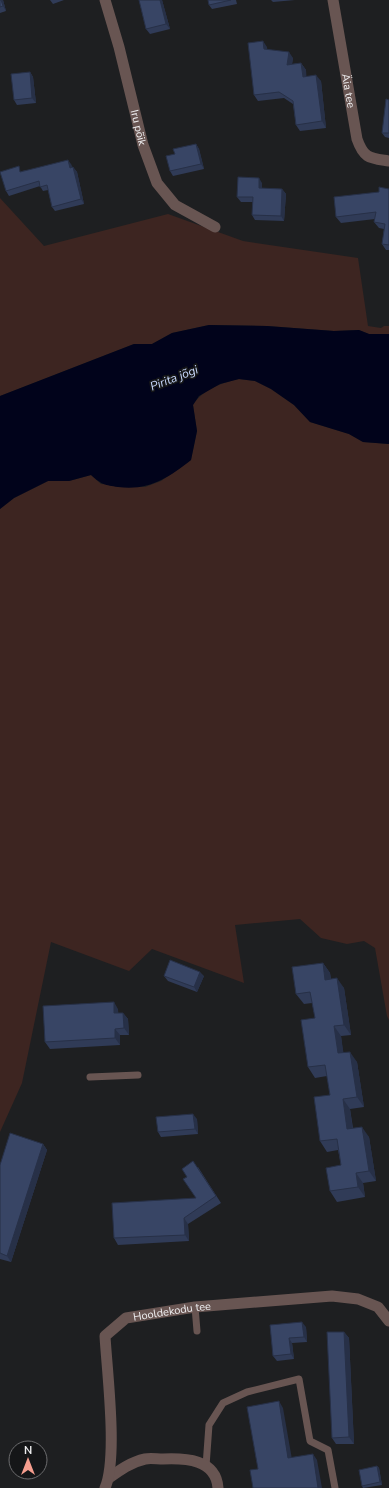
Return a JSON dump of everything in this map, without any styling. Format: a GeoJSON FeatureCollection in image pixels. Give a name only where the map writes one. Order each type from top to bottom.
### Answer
{"type":"FeatureCollection","features":[{"type":"Feature","properties":{"kind":"street","name":"Iru põik"},"geometry":{"type":"LineString","coordinates":[[105,0],[119,47],[143,145],[157,183],[175,205],[215,227]]}},
{"type":"Feature","properties":{"kind":"street","name":"Äia tee"},"geometry":{"type":"LineString","coordinates":[[333,0],[356,139],[361,150],[369,158],[389,161]]}},
{"type":"Feature","properties":{"kind":"street","name":"Hooldekodu tee"},"geometry":{"type":"LineString","coordinates":[[105,1488],[110,1478],[111,1433],[105,1336],[126,1318],[195,1308],[332,1296],[358,1299],[371,1304],[378,1308],[389,1321]]}},
{"type":"Feature","properties":{"kind":"street"},"geometry":{"type":"LineString","coordinates":[[110,1478],[125,1466],[145,1459],[189,1458],[206,1466],[218,1479],[218,1488]]}},
{"type":"Feature","properties":{"kind":"lane"},"geometry":{"type":"LineString","coordinates":[[90,1077],[138,1075]]}},
{"type":"Feature","properties":{"kind":"lane"},"geometry":{"type":"LineString","coordinates":[[195,1308],[197,1331]]}},
{"type":"Feature","properties":{"kind":"lane"},"geometry":{"type":"LineString","coordinates":[[206,1466],[210,1425],[223,1403],[247,1392],[299,1379],[310,1441],[328,1450],[335,1488]]}},
{"type":"Feature","properties":{"kind":"shaded area"},"geometry":{"type":"Polygon","coordinates":[[[0,198],[44,246],[168,214],[243,241],[358,258],[368,326],[381,328],[384,326],[389,326],[389,334],[369,334],[359,330],[334,331],[267,326],[209,325],[172,333],[152,344],[134,344],[0,396],[0,198]]]}},
{"type":"Feature","properties":{"kind":"shaded area"},"geometry":{"type":"Polygon","coordinates":[[[239,379],[255,381],[271,389],[294,405],[310,422],[349,434],[363,442],[389,444],[389,1020],[375,948],[364,941],[347,944],[321,938],[300,919],[235,925],[244,983],[152,949],[129,971],[51,942],[22,1083],[0,1132],[0,509],[14,498],[48,481],[69,481],[91,475],[101,484],[145,487],[161,481],[191,460],[197,431],[193,405],[197,399],[213,388],[226,382],[239,379]]]}},
{"type":"Feature","properties":{"kind":"water","name":"Pirita jõgi"},"geometry":{"type":"Polygon","coordinates":[[[209,325],[267,326],[334,331],[359,330],[369,334],[389,334],[389,444],[363,442],[349,434],[310,422],[294,405],[271,389],[255,381],[239,379],[220,384],[199,396],[193,405],[197,431],[191,460],[166,478],[149,485],[129,488],[104,484],[91,475],[69,481],[48,481],[14,498],[0,509],[0,396],[134,344],[152,344],[172,333],[209,325]]]}},
{"type":"Feature","properties":{"kind":"building"},"geometry":{"type":"Polygon","coordinates":[[[0,0],[3,6],[0,7],[0,0]]]}},
{"type":"Feature","properties":{"kind":"building"},"geometry":{"type":"Polygon","coordinates":[[[139,0],[160,0],[166,24],[146,29],[139,0]]]}},
{"type":"Feature","properties":{"kind":"building"},"geometry":{"type":"Polygon","coordinates":[[[208,0],[231,0],[209,5],[208,0]]]}},
{"type":"Feature","properties":{"kind":"building"},"geometry":{"type":"Polygon","coordinates":[[[263,41],[264,49],[289,52],[287,65],[301,63],[303,77],[316,75],[322,121],[296,125],[293,101],[279,92],[254,95],[248,43],[263,41]]]}},
{"type":"Feature","properties":{"kind":"building"},"geometry":{"type":"Polygon","coordinates":[[[30,72],[32,98],[14,100],[11,74],[30,72]]]}},
{"type":"Feature","properties":{"kind":"building"},"geometry":{"type":"Polygon","coordinates":[[[386,99],[389,100],[389,133],[382,133],[386,99]]]}},
{"type":"Feature","properties":{"kind":"building"},"geometry":{"type":"Polygon","coordinates":[[[196,144],[201,164],[170,171],[166,156],[175,154],[173,149],[196,144]]]}},
{"type":"Feature","properties":{"kind":"building"},"geometry":{"type":"Polygon","coordinates":[[[68,160],[70,168],[73,167],[81,199],[52,207],[47,185],[40,187],[39,181],[6,191],[0,172],[19,166],[20,172],[68,160]]]}},
{"type":"Feature","properties":{"kind":"building"},"geometry":{"type":"Polygon","coordinates":[[[238,177],[259,178],[259,188],[282,189],[281,216],[252,215],[253,197],[237,197],[238,177]]]}},
{"type":"Feature","properties":{"kind":"building"},"geometry":{"type":"Polygon","coordinates":[[[379,187],[389,189],[389,245],[382,244],[385,224],[374,222],[376,212],[336,217],[334,197],[379,192],[379,187]]]}},
{"type":"Feature","properties":{"kind":"building"},"geometry":{"type":"Polygon","coordinates":[[[170,960],[200,972],[194,987],[164,976],[170,960]]]}},
{"type":"Feature","properties":{"kind":"building"},"geometry":{"type":"Polygon","coordinates":[[[323,963],[325,980],[337,978],[344,1025],[334,1026],[338,1053],[350,1052],[357,1097],[343,1099],[347,1129],[362,1127],[369,1171],[356,1173],[358,1187],[330,1191],[326,1168],[341,1165],[337,1139],[320,1141],[314,1097],[330,1095],[325,1065],[308,1067],[301,1020],[315,1018],[310,992],[296,994],[292,967],[323,963]]]}},
{"type":"Feature","properties":{"kind":"building"},"geometry":{"type":"Polygon","coordinates":[[[114,1002],[114,1013],[123,1013],[124,1028],[115,1029],[115,1038],[45,1042],[43,1006],[114,1002]]]}},
{"type":"Feature","properties":{"kind":"building"},"geometry":{"type":"Polygon","coordinates":[[[193,1114],[195,1129],[158,1132],[156,1117],[193,1114]]]}},
{"type":"Feature","properties":{"kind":"building"},"geometry":{"type":"Polygon","coordinates":[[[10,1133],[43,1144],[7,1256],[0,1253],[0,1165],[10,1133]]]}},
{"type":"Feature","properties":{"kind":"building"},"geometry":{"type":"Polygon","coordinates":[[[193,1161],[216,1196],[184,1218],[185,1235],[114,1238],[112,1203],[196,1198],[183,1179],[187,1177],[182,1169],[193,1161]]]}},
{"type":"Feature","properties":{"kind":"building"},"geometry":{"type":"Polygon","coordinates":[[[302,1322],[304,1337],[289,1338],[291,1354],[273,1356],[270,1325],[302,1322]]]}},
{"type":"Feature","properties":{"kind":"building"},"geometry":{"type":"Polygon","coordinates":[[[327,1332],[344,1332],[349,1437],[332,1438],[327,1332]]]}},
{"type":"Feature","properties":{"kind":"building"},"geometry":{"type":"Polygon","coordinates":[[[279,1401],[288,1458],[313,1454],[318,1488],[253,1488],[250,1470],[258,1469],[247,1407],[279,1401]]]}},
{"type":"Feature","properties":{"kind":"building"},"geometry":{"type":"Polygon","coordinates":[[[377,1466],[380,1482],[362,1486],[359,1470],[377,1466]]]}}]}
